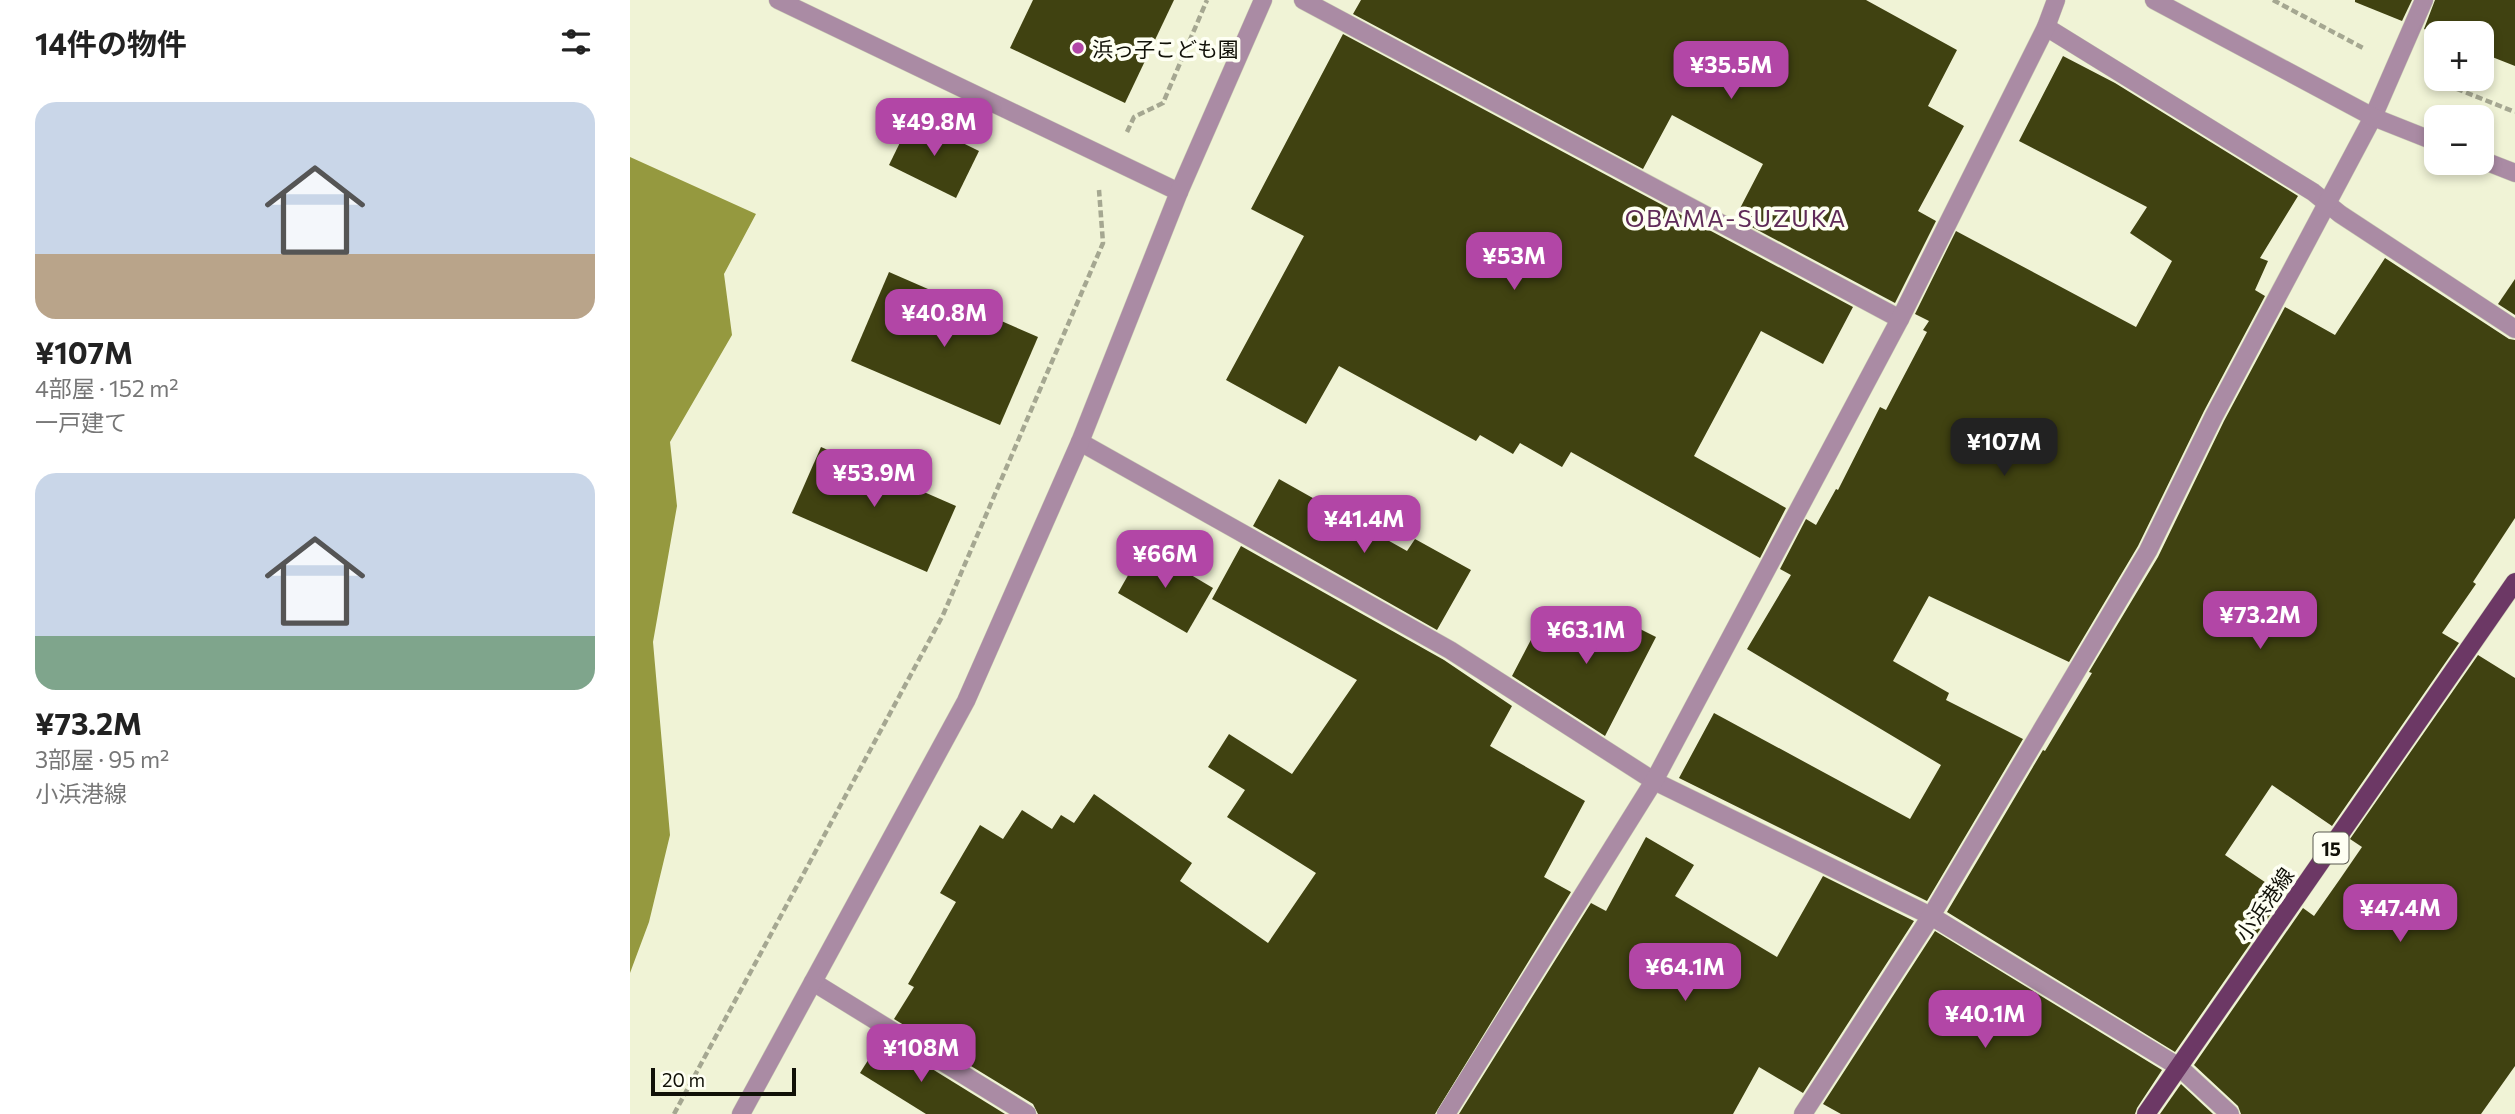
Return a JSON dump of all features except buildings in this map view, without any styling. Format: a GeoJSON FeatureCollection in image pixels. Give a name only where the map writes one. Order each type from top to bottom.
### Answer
{"type":"FeatureCollection","features":[{"type":"Feature","properties":{"kind":"main road","name":"小浜港線"},"geometry":{"type":"LineString","coordinates":[[2146,1114],[2515,582]]}},
{"type":"Feature","properties":{"kind":"street"},"geometry":{"type":"LineString","coordinates":[[778,0],[1179,192]]}},
{"type":"Feature","properties":{"kind":"street"},"geometry":{"type":"LineString","coordinates":[[741,1114],[966,701],[1080,442],[1179,192],[1263,0]]}},
{"type":"Feature","properties":{"kind":"street"},"geometry":{"type":"LineString","coordinates":[[1303,0],[1900,319]]}},
{"type":"Feature","properties":{"kind":"street"},"geometry":{"type":"LineString","coordinates":[[1446,1114],[1654,781],[1900,319],[2046,27],[2056,0]]}},
{"type":"Feature","properties":{"kind":"street"},"geometry":{"type":"LineString","coordinates":[[2154,0],[2373,117],[2424,137]]}},
{"type":"Feature","properties":{"kind":"street"},"geometry":{"type":"LineString","coordinates":[[1803,1114],[1931,916],[2148,551],[2214,416],[2373,117],[2424,0]]}},
{"type":"Feature","properties":{"kind":"street"},"geometry":{"type":"LineString","coordinates":[[2046,27],[2313,192],[2340,214],[2515,329]]}},
{"type":"Feature","properties":{"kind":"street"},"geometry":{"type":"LineString","coordinates":[[2494,165],[2515,173]]}},
{"type":"Feature","properties":{"kind":"street"},"geometry":{"type":"LineString","coordinates":[[1080,442],[1450,650],[1654,781],[1931,916],[2179,1067],[2230,1114]]}},
{"type":"Feature","properties":{"kind":"street"},"geometry":{"type":"LineString","coordinates":[[813,982],[1027,1114]]}},
{"type":"Feature","properties":{"kind":"path"},"geometry":{"type":"LineString","coordinates":[[1124,139],[1134,117],[1163,103],[1207,0]]}},
{"type":"Feature","properties":{"kind":"path"},"geometry":{"type":"LineString","coordinates":[[674,1114],[943,615],[1103,243],[1098,193],[1103,182]]}},
{"type":"Feature","properties":{"kind":"shaded area"},"geometry":{"type":"Polygon","coordinates":[[[630,157],[756,214],[724,274],[732,335],[670,442],[677,506],[653,642],[670,835],[649,922],[630,973],[630,157]]]}},
{"type":"Feature","properties":{"kind":"place","name":"浜っ子こども園"},"geometry":{"type":"Point","coordinates":[1078,48]}},
{"type":"Feature","properties":{"kind":"district","name":"OBAMA-SUZUKA"},"geometry":{"type":"Point","coordinates":[1736,217]}}]}
